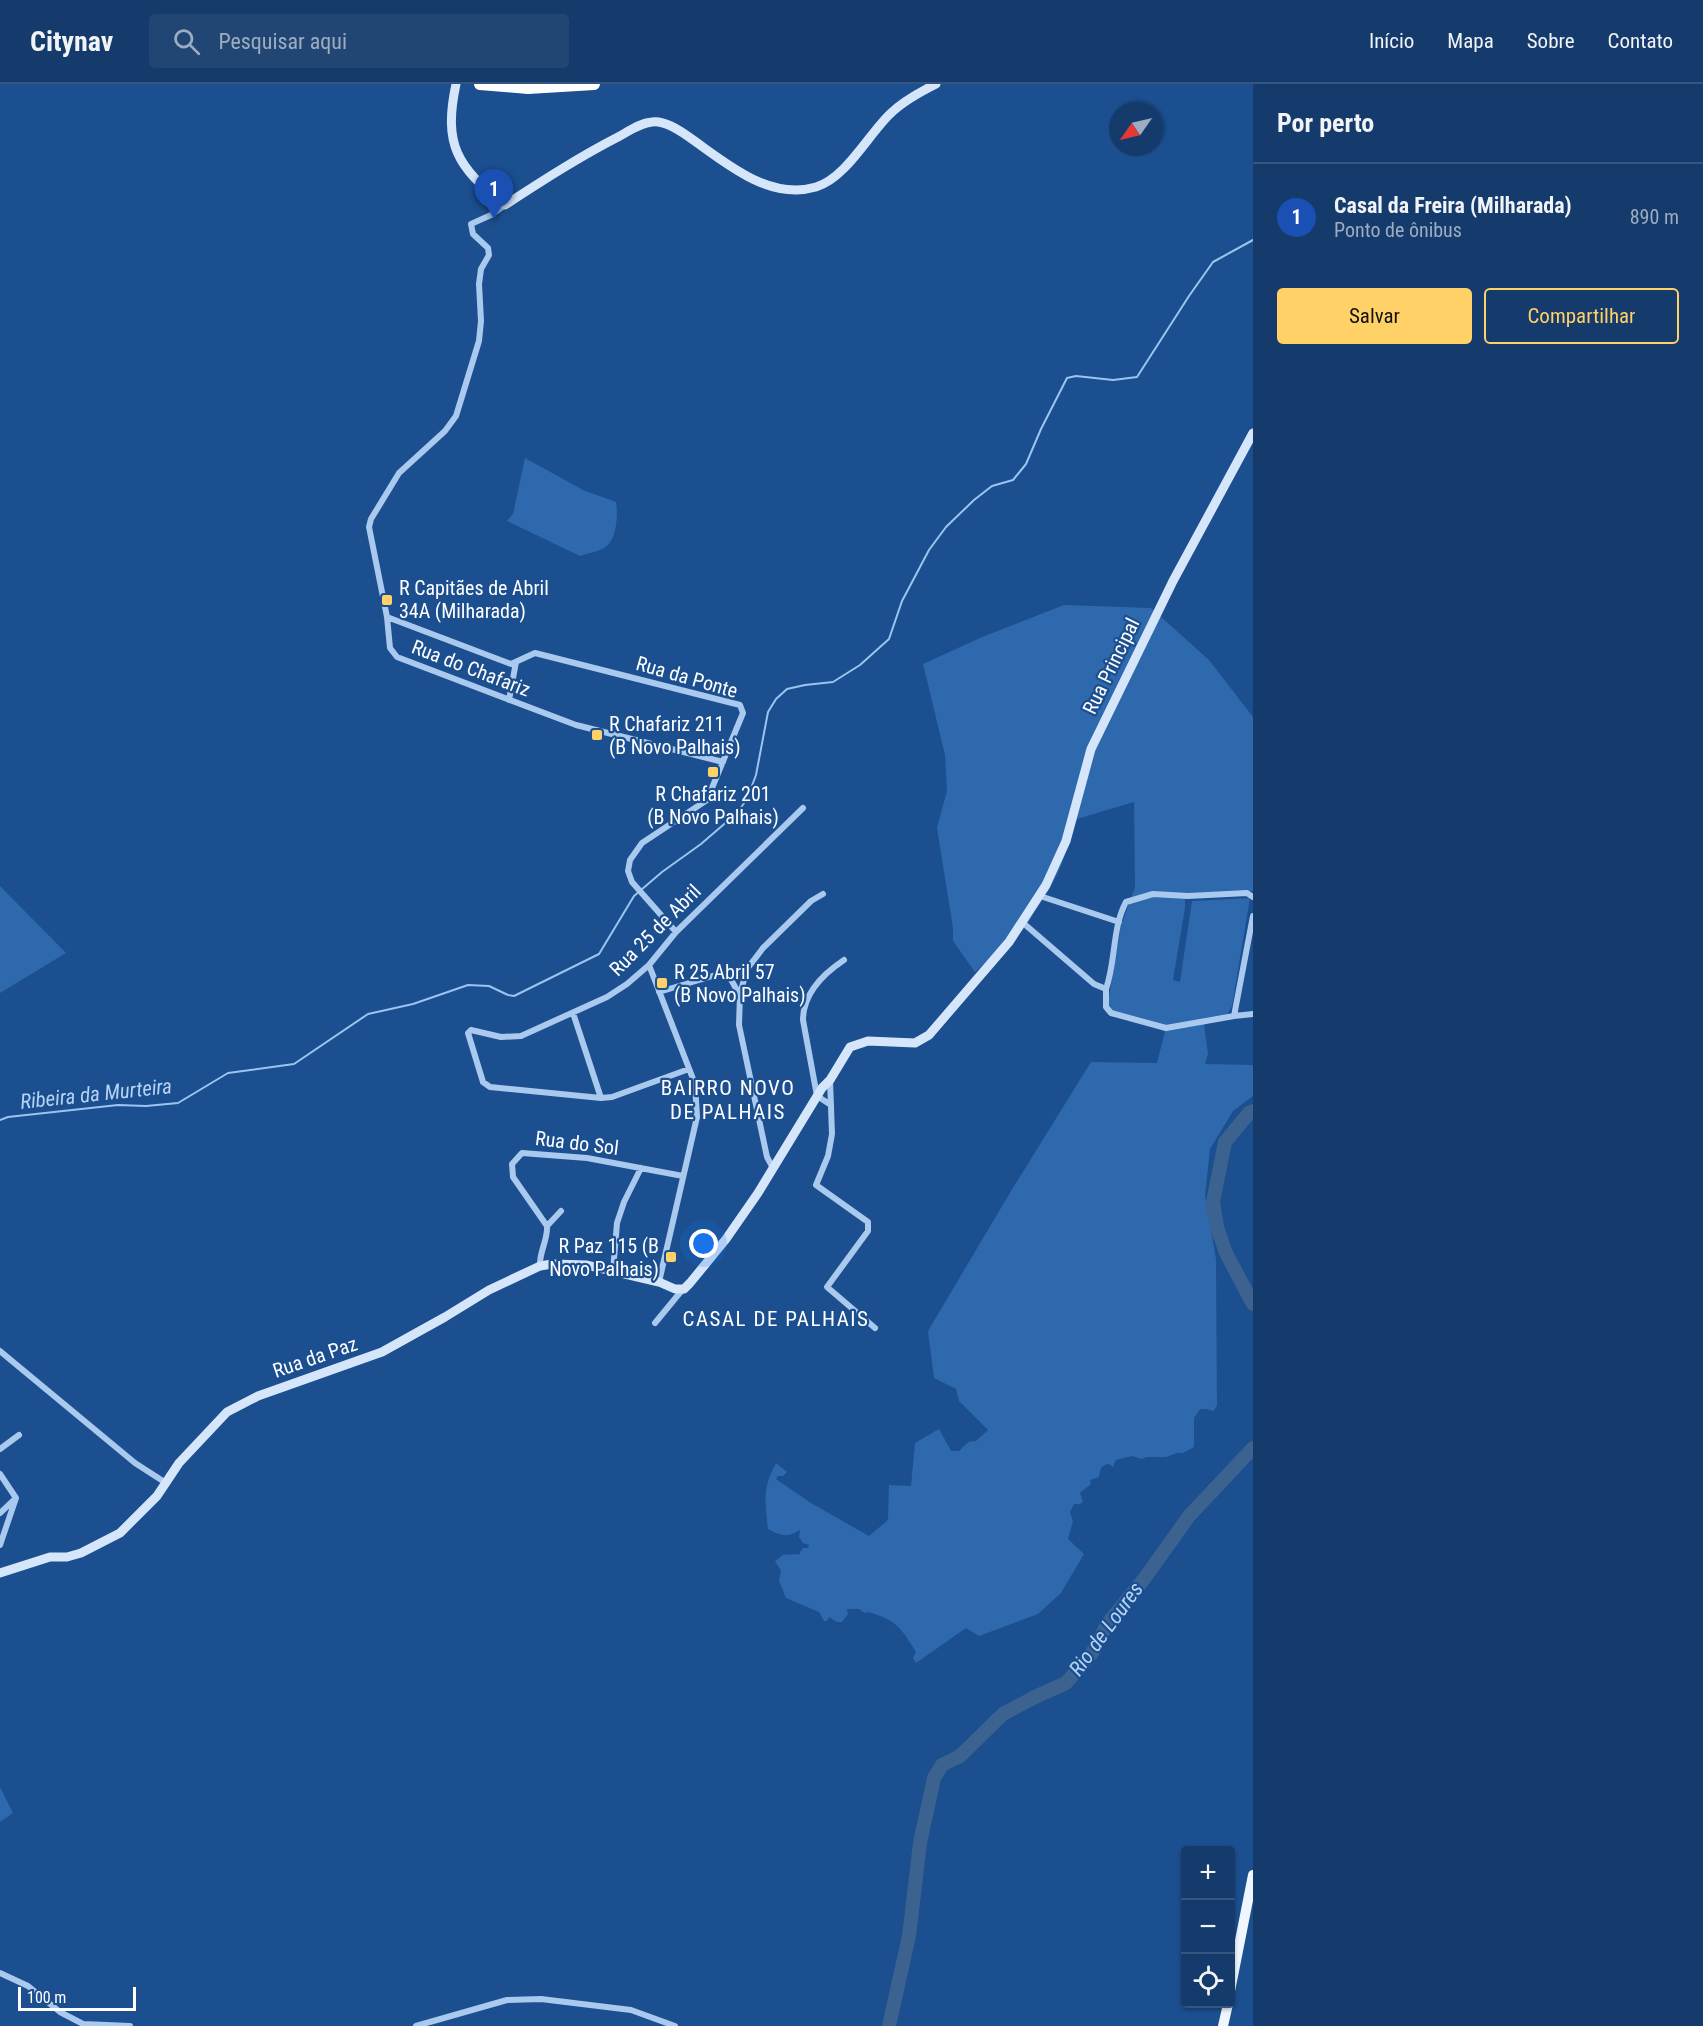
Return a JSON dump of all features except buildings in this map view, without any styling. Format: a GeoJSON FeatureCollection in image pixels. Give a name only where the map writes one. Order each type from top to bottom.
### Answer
{"type":"FeatureCollection","features":[{"type":"Feature","properties":{"kind":"highway"},"geometry":{"type":"LineString","coordinates":[[480,84],[528,88],[594,84]]}},
{"type":"Feature","properties":{"kind":"main road"},"geometry":{"type":"LineString","coordinates":[[1235,1966],[1253,1875]]}},
{"type":"Feature","properties":{"kind":"main road"},"geometry":{"type":"LineString","coordinates":[[1223,2026],[1227,2008]]}},
{"type":"Feature","properties":{"kind":"street"},"geometry":{"type":"LineString","coordinates":[[456,84],[450,126],[461,163],[505,205],[588,153],[640,125],[653,121],[678,130],[747,177],[771,187],[795,189],[816,187],[830,180],[847,166],[892,112],[936,84]]}},
{"type":"Feature","properties":{"kind":"street","name":"Rua do Chafariz"},"geometry":{"type":"LineString","coordinates":[[505,205],[491,215],[471,224],[473,234],[488,248],[489,255],[481,269],[479,284],[481,321],[479,341],[456,416],[445,431],[399,473],[371,519],[369,527],[387,617],[390,648],[397,657],[576,725],[723,762]]}},
{"type":"Feature","properties":{"kind":"street","name":"Rua Principal"},"geometry":{"type":"LineString","coordinates":[[684,1288],[726,1239],[850,1047],[868,1041],[915,1043],[929,1035],[1009,942],[1040,896],[1066,841],[1090,748],[1168,590],[1253,433]]}},
{"type":"Feature","properties":{"kind":"street","name":"Rua da Ponte"},"geometry":{"type":"LineString","coordinates":[[387,617],[511,664],[536,653],[740,705],[743,713],[707,800],[642,843],[630,860],[628,871],[636,887],[676,932]]}},
{"type":"Feature","properties":{"kind":"street"},"geometry":{"type":"LineString","coordinates":[[509,700],[516,662]]}},
{"type":"Feature","properties":{"kind":"street","name":"Rua 25 de Abril"},"geometry":{"type":"LineString","coordinates":[[601,1098],[486,1085],[468,1033],[471,1030],[501,1037],[521,1036],[607,997],[627,984],[649,965],[676,932],[802,808]]}},
{"type":"Feature","properties":{"kind":"street"},"geometry":{"type":"LineString","coordinates":[[1253,897],[1247,893],[1188,896],[1152,894],[1126,902],[1120,914],[1110,978],[1106,989],[1106,1007],[1111,1013],[1166,1029],[1253,1014]]}},
{"type":"Feature","properties":{"kind":"street"},"geometry":{"type":"LineString","coordinates":[[773,1168],[767,1157],[739,1025],[740,994],[747,969],[763,948],[812,900],[823,894]]}},
{"type":"Feature","properties":{"kind":"street"},"geometry":{"type":"LineString","coordinates":[[1040,896],[1119,922]]}},
{"type":"Feature","properties":{"kind":"street"},"geometry":{"type":"LineString","coordinates":[[1234,1016],[1253,916]]}},
{"type":"Feature","properties":{"kind":"street"},"geometry":{"type":"LineString","coordinates":[[1022,922],[1094,984],[1106,989]]}},
{"type":"Feature","properties":{"kind":"street"},"geometry":{"type":"LineString","coordinates":[[831,1105],[817,1096],[802,1011],[812,988],[828,971],[844,960]]}},
{"type":"Feature","properties":{"kind":"street"},"geometry":{"type":"LineString","coordinates":[[649,965],[695,1084],[697,1117],[659,1282]]}},
{"type":"Feature","properties":{"kind":"street"},"geometry":{"type":"LineString","coordinates":[[659,992],[719,974],[747,969]]}},
{"type":"Feature","properties":{"kind":"street"},"geometry":{"type":"LineString","coordinates":[[728,974],[740,994]]}},
{"type":"Feature","properties":{"kind":"street"},"geometry":{"type":"LineString","coordinates":[[573,1013],[601,1098],[689,1069]]}},
{"type":"Feature","properties":{"kind":"street"},"geometry":{"type":"LineString","coordinates":[[830,1080],[832,1134],[828,1156],[816,1185],[868,1222],[868,1231],[827,1287],[875,1329]]}},
{"type":"Feature","properties":{"kind":"street","name":"Rua do Sol"},"geometry":{"type":"LineString","coordinates":[[547,1226],[513,1177],[512,1164],[522,1153],[587,1158],[683,1176]]}},
{"type":"Feature","properties":{"kind":"street"},"geometry":{"type":"LineString","coordinates":[[613,1271],[617,1223],[624,1202],[641,1168]]}},
{"type":"Feature","properties":{"kind":"street"},"geometry":{"type":"LineString","coordinates":[[540,1266],[539,1257],[547,1226],[561,1211]]}},
{"type":"Feature","properties":{"kind":"street","name":"Rua da Paz"},"geometry":{"type":"LineString","coordinates":[[0,1573],[37,1561],[66,1557],[94,1548],[120,1533],[157,1496],[179,1463],[226,1412],[258,1396],[382,1352],[489,1290],[540,1266],[585,1265],[659,1282],[675,1289],[684,1288]]}},
{"type":"Feature","properties":{"kind":"street"},"geometry":{"type":"LineString","coordinates":[[655,1323],[684,1288]]}},
{"type":"Feature","properties":{"kind":"street"},"geometry":{"type":"LineString","coordinates":[[0,1351],[135,1463],[166,1482]]}},
{"type":"Feature","properties":{"kind":"street"},"geometry":{"type":"LineString","coordinates":[[0,1449],[19,1435]]}},
{"type":"Feature","properties":{"kind":"street"},"geometry":{"type":"LineString","coordinates":[[0,1474],[16,1498]]}},
{"type":"Feature","properties":{"kind":"street"},"geometry":{"type":"LineString","coordinates":[[0,1513],[16,1498]]}},
{"type":"Feature","properties":{"kind":"street"},"geometry":{"type":"LineString","coordinates":[[0,1545],[16,1498]]}},
{"type":"Feature","properties":{"kind":"street"},"geometry":{"type":"LineString","coordinates":[[0,1973],[27,1986],[60,2012],[83,2024],[130,2026]]}},
{"type":"Feature","properties":{"kind":"street"},"geometry":{"type":"LineString","coordinates":[[416,2026],[507,2000],[541,1999],[631,2010],[675,2026]]}},
{"type":"Feature","properties":{"kind":"shaded area"},"geometry":{"type":"Polygon","coordinates":[[[525,458],[583,490],[616,502],[615,531],[608,545],[580,556],[507,521],[513,514],[525,458]]]}},
{"type":"Feature","properties":{"kind":"shaded area"},"geometry":{"type":"Polygon","coordinates":[[[1064,605],[1151,608],[1209,660],[1253,717],[1253,891],[1185,893],[1185,908],[1173,980],[1180,982],[1192,901],[1250,898],[1232,1006],[1227,1015],[1204,1025],[1208,1054],[1205,1064],[1253,1065],[1253,1096],[1233,1111],[1210,1149],[1205,1196],[1216,1259],[1217,1406],[1213,1411],[1200,1409],[1194,1418],[1194,1447],[1183,1453],[1166,1457],[1142,1459],[1132,1456],[1116,1460],[1113,1467],[1109,1464],[1104,1465],[1099,1477],[1090,1480],[1091,1484],[1080,1493],[1083,1502],[1074,1504],[1070,1512],[1073,1521],[1068,1539],[1084,1554],[1061,1593],[1038,1614],[979,1636],[966,1628],[916,1663],[913,1658],[916,1652],[906,1637],[886,1618],[865,1613],[859,1609],[847,1609],[848,1614],[842,1622],[829,1617],[827,1621],[824,1621],[819,1612],[786,1598],[779,1581],[781,1571],[775,1561],[783,1555],[800,1554],[803,1548],[808,1548],[809,1545],[803,1543],[799,1537],[800,1530],[784,1535],[768,1529],[767,1488],[776,1463],[787,1472],[776,1479],[811,1503],[869,1536],[888,1520],[889,1485],[911,1486],[915,1443],[939,1429],[951,1451],[959,1451],[968,1443],[976,1441],[988,1430],[959,1401],[956,1389],[934,1378],[928,1331],[1091,1062],[1157,1063],[1165,1031],[1160,1026],[1112,1012],[1108,1002],[1121,926],[1135,887],[1134,802],[1077,819],[1061,866],[1023,930],[975,972],[953,941],[953,928],[937,828],[947,791],[945,755],[923,664],[980,638],[1064,605]]]}},
{"type":"Feature","properties":{"kind":"shaded area"},"geometry":{"type":"Polygon","coordinates":[[[0,886],[66,953],[0,993],[0,886]]]}},
{"type":"Feature","properties":{"kind":"shaded area"},"geometry":{"type":"Polygon","coordinates":[[[0,1787],[13,1813],[0,1822],[0,1787]]]}},
{"type":"Feature","properties":{"kind":"waterway","name":"Ribeira da Murteira"},"geometry":{"type":"LineString","coordinates":[[0,1120],[8,1117],[118,1105],[146,1106],[178,1103],[228,1073],[294,1064],[368,1014],[413,1004],[468,985],[489,986],[514,996],[599,954],[634,896],[701,844],[737,813],[747,799],[756,775],[768,712],[776,699],[787,689],[833,682],[860,665],[889,639],[902,601],[929,550],[946,527],[974,500],[992,486],[1013,480],[1026,464],[1067,378],[1076,376],[1113,380],[1137,377],[1213,262],[1253,240]]}},
{"type":"Feature","properties":{"kind":"waterway","name":"Rio de Loures"},"geometry":{"type":"LineString","coordinates":[[1253,1111],[1225,1142],[1213,1202],[1217,1227],[1226,1253],[1253,1304]]}},
{"type":"Feature","properties":{"kind":"waterway","name":"Rio de Loures"},"geometry":{"type":"LineString","coordinates":[[889,2026],[909,1936],[920,1843],[934,1778],[942,1765],[960,1756],[1003,1714],[1066,1683],[1092,1653],[1108,1623],[1144,1579],[1189,1516],[1253,1448]]}},
{"type":"Feature","properties":{"kind":"place","name":"Casal da Freira (Milharada)"},"geometry":{"type":"Point","coordinates":[494,219]}},
{"type":"Feature","properties":{"kind":"place","name":"R Capitães de Abril 34A (Milharada)"},"geometry":{"type":"Point","coordinates":[387,600]}},
{"type":"Feature","properties":{"kind":"place","name":"R Chafariz 211 (B Novo Palhais)"},"geometry":{"type":"Point","coordinates":[597,735]}},
{"type":"Feature","properties":{"kind":"place","name":"R Chafariz 201 (B Novo Palhais)"},"geometry":{"type":"Point","coordinates":[713,772]}},
{"type":"Feature","properties":{"kind":"place","name":"R 25 Abril 57 (B Novo Palhais)"},"geometry":{"type":"Point","coordinates":[662,983]}},
{"type":"Feature","properties":{"kind":"place","name":"R Paz 115 (B Novo Palhais)"},"geometry":{"type":"Point","coordinates":[671,1257]}},
{"type":"Feature","properties":{"kind":"district","name":"BAIRRO NOVO DE PALHAIS"},"geometry":{"type":"Point","coordinates":[728,1100]}},
{"type":"Feature","properties":{"kind":"district","name":"CASAL DE PALHAIS"},"geometry":{"type":"Point","coordinates":[776,1319]}}]}
